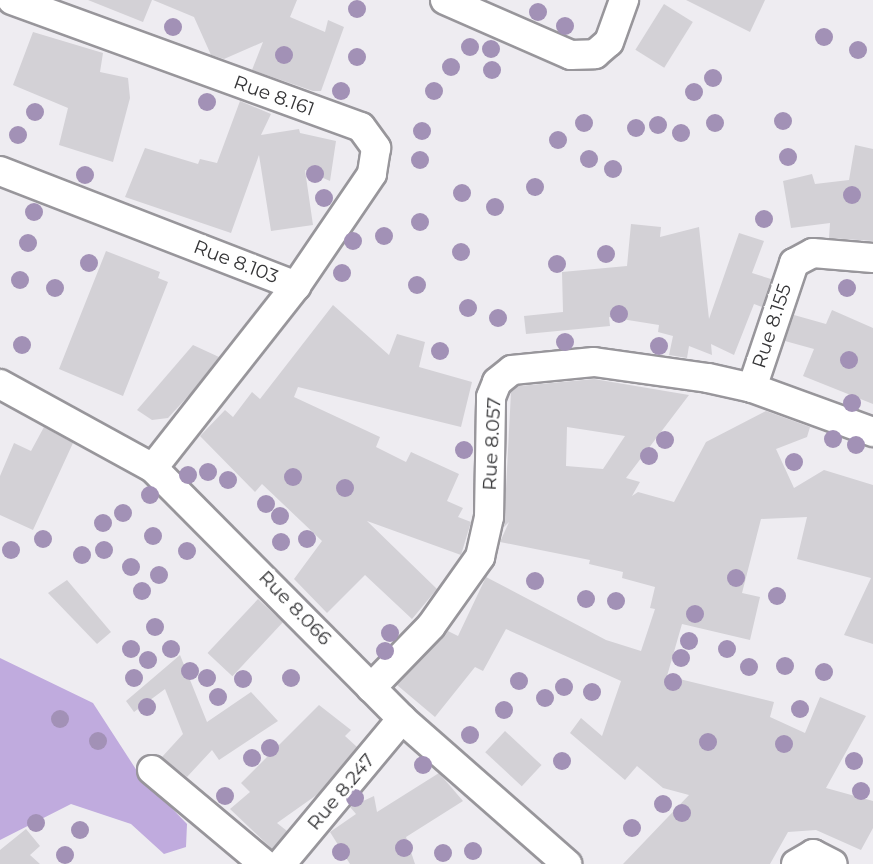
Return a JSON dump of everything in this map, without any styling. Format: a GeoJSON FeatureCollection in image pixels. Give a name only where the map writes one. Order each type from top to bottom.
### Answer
{"type":"FeatureCollection","features":[{"type":"Feature","properties":{"kind":"street","name":"Rue 8.161"},"geometry":{"type":"LineString","coordinates":[[12,0],[361,127],[376,148],[372,174],[296,286]]}},
{"type":"Feature","properties":{"kind":"street"},"geometry":{"type":"LineString","coordinates":[[445,0],[571,55],[595,54],[609,42],[624,0]]}},
{"type":"Feature","properties":{"kind":"street","name":"Rue 8.103"},"geometry":{"type":"LineString","coordinates":[[0,171],[296,286],[274,320],[153,468]]}},
{"type":"Feature","properties":{"kind":"street","name":"Rue 8.155"},"geometry":{"type":"LineString","coordinates":[[752,388],[794,263],[813,253],[873,258]]}},
{"type":"Feature","properties":{"kind":"street","name":"Rue 8.057"},"geometry":{"type":"LineString","coordinates":[[371,688],[431,626],[480,557],[489,517],[491,397],[497,382],[512,370],[594,362],[752,388],[873,432]]}},
{"type":"Feature","properties":{"kind":"street","name":"Rue 8.066"},"geometry":{"type":"LineString","coordinates":[[0,384],[153,468],[402,719],[567,864]]}},
{"type":"Feature","properties":{"kind":"street","name":"Rue 8.247"},"geometry":{"type":"LineString","coordinates":[[281,864],[402,719]]}},
{"type":"Feature","properties":{"kind":"street"},"geometry":{"type":"LineString","coordinates":[[152,770],[264,864]]}},
{"type":"Feature","properties":{"kind":"street"},"geometry":{"type":"LineString","coordinates":[[796,864],[813,854],[833,864]]}},
{"type":"Feature","properties":{"kind":"shaded area"},"geometry":{"type":"Polygon","coordinates":[[[0,658],[93,703],[139,774],[187,824],[186,847],[164,854],[131,824],[71,804],[0,840],[0,658]]]}},
{"type":"Feature","properties":{"kind":"building"},"geometry":{"type":"Polygon","coordinates":[[[88,0],[152,0],[143,22],[88,0]]]}},
{"type":"Feature","properties":{"kind":"building"},"geometry":{"type":"Polygon","coordinates":[[[153,0],[297,0],[290,17],[325,32],[328,20],[344,27],[321,91],[313,91],[252,70],[263,42],[224,59],[211,55],[194,17],[153,0]]]}},
{"type":"Feature","properties":{"kind":"building"},"geometry":{"type":"Polygon","coordinates":[[[686,0],[765,0],[750,32],[686,0]]]}},
{"type":"Feature","properties":{"kind":"building"},"geometry":{"type":"Polygon","coordinates":[[[664,4],[693,22],[664,68],[635,50],[664,4]]]}},
{"type":"Feature","properties":{"kind":"building"},"geometry":{"type":"Polygon","coordinates":[[[33,32],[103,53],[100,72],[128,78],[130,98],[113,162],[59,145],[68,108],[13,85],[33,32]]]}},
{"type":"Feature","properties":{"kind":"building"},"geometry":{"type":"Polygon","coordinates":[[[240,101],[271,114],[261,135],[299,129],[300,133],[336,141],[330,181],[305,170],[313,225],[271,231],[259,155],[231,233],[125,197],[145,148],[198,164],[200,159],[217,163],[240,101]]]}},
{"type":"Feature","properties":{"kind":"building"},"geometry":{"type":"Polygon","coordinates":[[[855,145],[873,149],[873,241],[829,238],[830,223],[791,228],[783,181],[812,174],[815,184],[849,180],[855,145]]]}},
{"type":"Feature","properties":{"kind":"building"},"geometry":{"type":"Polygon","coordinates":[[[631,224],[661,227],[660,237],[699,227],[709,319],[739,233],[764,241],[752,273],[771,279],[762,307],[754,304],[734,355],[711,344],[712,355],[689,346],[687,358],[669,355],[673,336],[658,332],[659,325],[609,317],[610,326],[526,334],[524,316],[563,312],[562,272],[627,266],[631,224]]]}},
{"type":"Feature","properties":{"kind":"building"},"geometry":{"type":"Polygon","coordinates":[[[106,251],[160,272],[158,278],[168,282],[123,396],[59,369],[106,251]]]}},
{"type":"Feature","properties":{"kind":"building"},"geometry":{"type":"Polygon","coordinates":[[[333,305],[389,355],[397,334],[425,342],[419,367],[472,382],[461,427],[298,387],[294,397],[380,437],[376,447],[406,462],[411,452],[459,474],[447,501],[463,508],[458,517],[471,522],[461,555],[367,521],[437,589],[412,619],[365,575],[327,613],[294,579],[322,541],[262,484],[255,492],[200,436],[225,410],[233,417],[252,392],[260,399],[333,305]]]}},
{"type":"Feature","properties":{"kind":"building"},"geometry":{"type":"Polygon","coordinates":[[[832,310],[873,328],[873,404],[803,376],[814,349],[785,341],[794,315],[826,324],[832,310]]]}},
{"type":"Feature","properties":{"kind":"building"},"geometry":{"type":"Polygon","coordinates":[[[193,345],[219,357],[191,393],[168,418],[152,420],[137,410],[193,345]]]}},
{"type":"Feature","properties":{"kind":"building"},"geometry":{"type":"Polygon","coordinates":[[[594,379],[689,395],[626,478],[640,482],[632,496],[638,492],[674,502],[706,442],[766,411],[810,427],[807,437],[776,449],[794,488],[824,470],[873,485],[873,644],[844,635],[871,578],[797,559],[807,517],[761,519],[742,593],[760,597],[750,640],[682,624],[667,676],[774,702],[770,717],[805,733],[820,697],[866,716],[826,788],[873,801],[873,828],[861,850],[816,830],[788,832],[770,864],[623,864],[689,795],[663,788],[637,766],[625,780],[570,733],[581,718],[602,736],[621,681],[506,629],[483,671],[475,667],[435,717],[397,685],[448,631],[458,636],[486,577],[606,640],[641,651],[655,609],[650,608],[655,587],[622,578],[623,572],[589,564],[590,560],[500,542],[509,522],[504,527],[511,392],[519,386],[594,379]],[[567,427],[566,466],[603,469],[625,436],[567,427]]]}},
{"type":"Feature","properties":{"kind":"building"},"geometry":{"type":"Polygon","coordinates":[[[44,427],[73,443],[33,530],[0,515],[0,476],[14,443],[31,451],[44,427]]]}},
{"type":"Feature","properties":{"kind":"building"},"geometry":{"type":"Polygon","coordinates":[[[67,580],[111,632],[97,644],[48,593],[67,580]]]}},
{"type":"Feature","properties":{"kind":"building"},"geometry":{"type":"Polygon","coordinates":[[[258,599],[283,622],[232,676],[208,653],[258,599]]]}},
{"type":"Feature","properties":{"kind":"building"},"geometry":{"type":"Polygon","coordinates":[[[180,655],[207,722],[251,692],[278,721],[219,760],[212,750],[187,777],[162,757],[183,734],[165,689],[134,712],[126,701],[180,655]]]}},
{"type":"Feature","properties":{"kind":"building"},"geometry":{"type":"Polygon","coordinates":[[[319,705],[351,730],[345,736],[357,747],[318,794],[277,823],[287,831],[272,849],[230,809],[250,792],[241,783],[319,705]]]}},
{"type":"Feature","properties":{"kind":"building"},"geometry":{"type":"Polygon","coordinates":[[[505,731],[542,765],[522,786],[485,752],[505,731]]]}},
{"type":"Feature","properties":{"kind":"building"},"geometry":{"type":"Polygon","coordinates":[[[439,773],[463,801],[406,837],[415,864],[350,864],[330,832],[356,814],[350,807],[374,796],[377,812],[439,773]]]}},
{"type":"Feature","properties":{"kind":"building"},"geometry":{"type":"Polygon","coordinates":[[[26,829],[40,846],[30,855],[40,864],[0,864],[0,850],[26,829]]]}}]}
